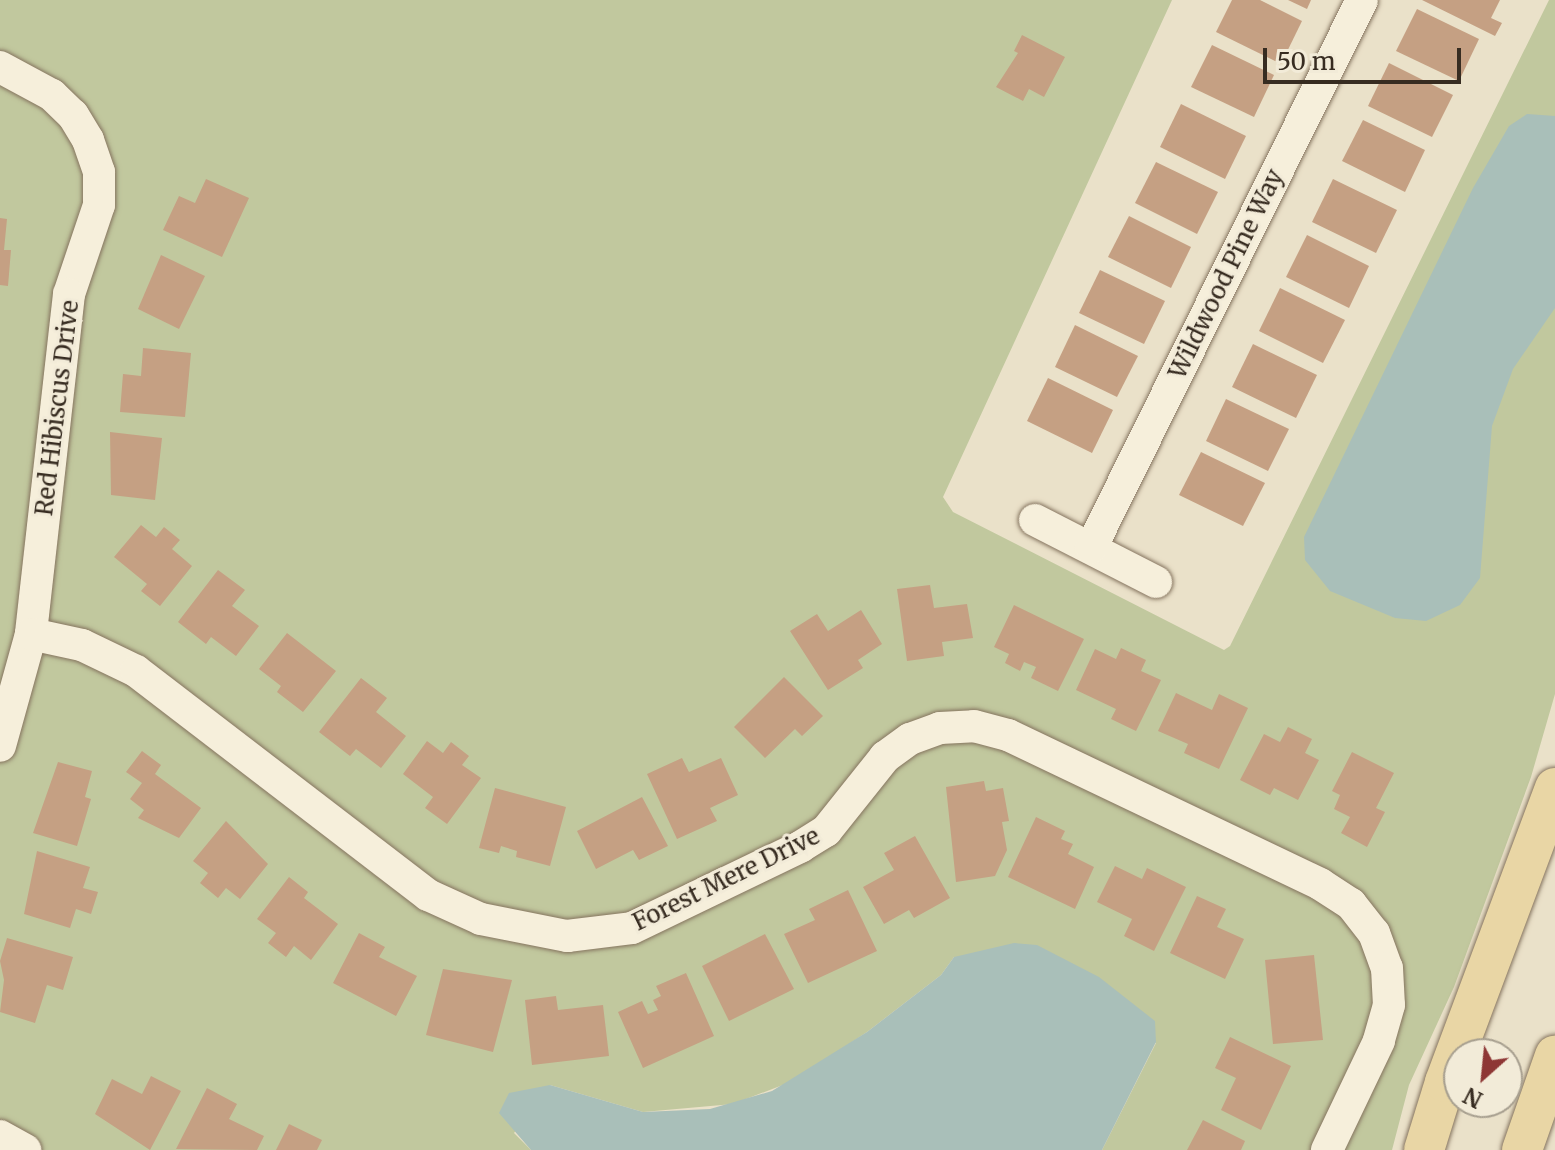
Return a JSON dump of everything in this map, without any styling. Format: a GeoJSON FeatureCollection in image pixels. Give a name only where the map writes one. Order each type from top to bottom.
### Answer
{"type":"FeatureCollection","features":[{"type":"Feature","properties":{"kind":"main road"},"geometry":{"type":"LineString","coordinates":[[1424,1150],[1455,1052],[1555,788]]}},
{"type":"Feature","properties":{"kind":"main road"},"geometry":{"type":"LineString","coordinates":[[1522,1150],[1555,1056]]}},
{"type":"Feature","properties":{"kind":"street","name":"Wildwood Pine Way"},"geometry":{"type":"LineString","coordinates":[[1091,548],[1362,0]]}},
{"type":"Feature","properties":{"kind":"street","name":"Red Hibiscus Drive"},"geometry":{"type":"LineString","coordinates":[[0,67],[52,95],[73,115],[88,140],[99,172],[99,205],[69,294],[31,634],[0,746]]}},
{"type":"Feature","properties":{"kind":"street"},"geometry":{"type":"LineString","coordinates":[[1035,520],[1156,582]]}},
{"type":"Feature","properties":{"kind":"street","name":"Forest Mere Drive"},"geometry":{"type":"LineString","coordinates":[[31,634],[82,645],[136,671],[428,895],[481,919],[567,936],[632,928],[800,847],[826,831],[885,757],[910,739],[963,727],[1008,735],[1320,884],[1351,904],[1374,933],[1387,968],[1389,1005],[1379,1041],[1327,1150]]}},
{"type":"Feature","properties":{"kind":"street"},"geometry":{"type":"LineString","coordinates":[[0,1136],[25,1150]]}},
{"type":"Feature","properties":{"kind":"green space"},"geometry":{"type":"Polygon","coordinates":[[[0,0],[1172,0],[943,497],[953,512],[1224,650],[1230,646],[1549,0],[1555,0],[1555,694],[1531,777],[1454,987],[1409,1085],[1392,1150],[1102,1150],[1156,1043],[954,957],[941,975],[867,1032],[793,1081],[733,1104],[643,1112],[550,1085],[514,1133],[531,1150],[0,1150],[0,0]]]}},
{"type":"Feature","properties":{"kind":"water"},"geometry":{"type":"Polygon","coordinates":[[[1527,114],[1555,116],[1555,308],[1513,369],[1492,426],[1480,578],[1460,605],[1426,621],[1395,618],[1330,591],[1305,560],[1304,537],[1473,188],[1509,126],[1527,114]]]}},
{"type":"Feature","properties":{"kind":"water"},"geometry":{"type":"Polygon","coordinates":[[[1014,943],[1037,945],[1099,977],[1155,1021],[1156,1042],[1102,1150],[531,1150],[499,1113],[509,1093],[550,1085],[643,1112],[710,1109],[772,1091],[867,1032],[941,975],[954,957],[1014,943]]]}},
{"type":"Feature","properties":{"kind":"building"},"geometry":{"type":"Polygon","coordinates":[[[1232,0],[1260,0],[1302,21],[1281,64],[1216,32],[1232,0]]]}},
{"type":"Feature","properties":{"kind":"building"},"geometry":{"type":"Polygon","coordinates":[[[1288,0],[1311,0],[1307,9],[1288,0]]]}},
{"type":"Feature","properties":{"kind":"building"},"geometry":{"type":"Polygon","coordinates":[[[1422,0],[1500,0],[1491,18],[1502,23],[1495,36],[1422,0]]]}},
{"type":"Feature","properties":{"kind":"building"},"geometry":{"type":"Polygon","coordinates":[[[1417,9],[1479,39],[1459,81],[1396,51],[1417,9]]]}},
{"type":"Feature","properties":{"kind":"building"},"geometry":{"type":"Polygon","coordinates":[[[1022,35],[1065,57],[1044,97],[1029,89],[1023,101],[996,87],[1018,53],[1014,51],[1022,35]]]}},
{"type":"Feature","properties":{"kind":"building"},"geometry":{"type":"Polygon","coordinates":[[[1212,45],[1274,75],[1254,117],[1191,87],[1212,45]]]}},
{"type":"Feature","properties":{"kind":"building"},"geometry":{"type":"Polygon","coordinates":[[[1389,63],[1453,95],[1432,137],[1368,106],[1389,63]]]}},
{"type":"Feature","properties":{"kind":"building"},"geometry":{"type":"Polygon","coordinates":[[[1181,104],[1246,136],[1225,179],[1160,147],[1181,104]]]}},
{"type":"Feature","properties":{"kind":"building"},"geometry":{"type":"Polygon","coordinates":[[[1363,120],[1425,150],[1405,192],[1342,161],[1363,120]]]}},
{"type":"Feature","properties":{"kind":"building"},"geometry":{"type":"Polygon","coordinates":[[[1156,162],[1218,192],[1197,234],[1135,203],[1156,162]]]}},
{"type":"Feature","properties":{"kind":"building"},"geometry":{"type":"Polygon","coordinates":[[[206,179],[249,198],[222,257],[163,230],[179,196],[195,203],[206,179]]]}},
{"type":"Feature","properties":{"kind":"building"},"geometry":{"type":"Polygon","coordinates":[[[1333,179],[1397,210],[1376,253],[1312,222],[1333,179]]]}},
{"type":"Feature","properties":{"kind":"building"},"geometry":{"type":"Polygon","coordinates":[[[1129,216],[1191,247],[1171,288],[1108,257],[1129,216]]]}},
{"type":"Feature","properties":{"kind":"building"},"geometry":{"type":"Polygon","coordinates":[[[0,218],[7,219],[4,250],[11,250],[8,286],[0,285],[0,218]]]}},
{"type":"Feature","properties":{"kind":"building"},"geometry":{"type":"Polygon","coordinates":[[[1307,235],[1369,266],[1349,308],[1286,277],[1307,235]]]}},
{"type":"Feature","properties":{"kind":"building"},"geometry":{"type":"Polygon","coordinates":[[[161,255],[205,276],[179,329],[138,309],[161,255]]]}},
{"type":"Feature","properties":{"kind":"building"},"geometry":{"type":"Polygon","coordinates":[[[1100,270],[1165,301],[1144,344],[1079,313],[1100,270]]]}},
{"type":"Feature","properties":{"kind":"building"},"geometry":{"type":"Polygon","coordinates":[[[1280,288],[1345,320],[1323,363],[1259,331],[1280,288]]]}},
{"type":"Feature","properties":{"kind":"building"},"geometry":{"type":"Polygon","coordinates":[[[1075,325],[1138,356],[1117,397],[1055,367],[1075,325]]]}},
{"type":"Feature","properties":{"kind":"building"},"geometry":{"type":"Polygon","coordinates":[[[1253,344],[1317,375],[1296,418],[1232,387],[1253,344]]]}},
{"type":"Feature","properties":{"kind":"building"},"geometry":{"type":"Polygon","coordinates":[[[143,348],[191,353],[185,417],[120,412],[123,374],[141,376],[143,348]]]}},
{"type":"Feature","properties":{"kind":"building"},"geometry":{"type":"Polygon","coordinates":[[[1048,378],[1113,410],[1092,453],[1027,421],[1048,378]]]}},
{"type":"Feature","properties":{"kind":"building"},"geometry":{"type":"Polygon","coordinates":[[[1226,399],[1289,429],[1268,471],[1206,441],[1226,399]]]}},
{"type":"Feature","properties":{"kind":"building"},"geometry":{"type":"Polygon","coordinates":[[[110,432],[162,438],[155,500],[111,495],[110,432]]]}},
{"type":"Feature","properties":{"kind":"building"},"geometry":{"type":"Polygon","coordinates":[[[1201,452],[1265,483],[1243,526],[1179,495],[1201,452]]]}},
{"type":"Feature","properties":{"kind":"building"},"geometry":{"type":"Polygon","coordinates":[[[141,525],[156,537],[164,527],[180,540],[172,549],[192,566],[160,606],[141,591],[147,584],[114,557],[141,525]]]}},
{"type":"Feature","properties":{"kind":"building"},"geometry":{"type":"Polygon","coordinates":[[[218,570],[245,590],[232,606],[259,626],[236,656],[211,637],[206,644],[178,622],[218,570]]]}},
{"type":"Feature","properties":{"kind":"building"},"geometry":{"type":"Polygon","coordinates":[[[930,585],[934,608],[967,604],[973,638],[942,642],[944,656],[907,661],[897,589],[930,585]]]}},
{"type":"Feature","properties":{"kind":"building"},"geometry":{"type":"Polygon","coordinates":[[[1014,605],[1084,639],[1058,691],[1031,678],[1036,667],[1024,662],[1020,671],[1005,663],[1009,654],[994,647],[1014,605]]]}},
{"type":"Feature","properties":{"kind":"building"},"geometry":{"type":"Polygon","coordinates":[[[861,610],[882,644],[858,660],[863,668],[828,690],[790,631],[817,614],[828,631],[861,610]]]}},
{"type":"Feature","properties":{"kind":"building"},"geometry":{"type":"Polygon","coordinates":[[[287,633],[336,671],[303,712],[277,692],[281,686],[259,669],[287,633]]]}},
{"type":"Feature","properties":{"kind":"building"},"geometry":{"type":"Polygon","coordinates":[[[1121,648],[1146,660],[1141,671],[1161,680],[1136,731],[1111,719],[1116,709],[1076,690],[1095,649],[1116,659],[1121,648]]]}},
{"type":"Feature","properties":{"kind":"building"},"geometry":{"type":"Polygon","coordinates":[[[784,677],[823,716],[802,736],[795,729],[765,758],[734,727],[784,677]]]}},
{"type":"Feature","properties":{"kind":"building"},"geometry":{"type":"Polygon","coordinates":[[[361,678],[387,698],[376,712],[406,736],[381,768],[356,749],[350,756],[319,732],[361,678]]]}},
{"type":"Feature","properties":{"kind":"building"},"geometry":{"type":"Polygon","coordinates":[[[1176,693],[1212,710],[1219,694],[1248,708],[1219,769],[1184,753],[1188,744],[1158,731],[1176,693]]]}},
{"type":"Feature","properties":{"kind":"building"},"geometry":{"type":"Polygon","coordinates":[[[1288,727],[1312,739],[1305,753],[1319,760],[1298,800],[1274,788],[1270,795],[1240,780],[1264,734],[1280,742],[1288,727]]]}},
{"type":"Feature","properties":{"kind":"building"},"geometry":{"type":"Polygon","coordinates":[[[427,741],[443,753],[451,742],[469,756],[462,765],[481,778],[447,824],[425,808],[433,797],[403,774],[427,741]]]}},
{"type":"Feature","properties":{"kind":"building"},"geometry":{"type":"Polygon","coordinates":[[[142,751],[161,765],[155,774],[201,808],[179,838],[138,818],[144,810],[130,799],[142,783],[126,772],[142,751]]]}},
{"type":"Feature","properties":{"kind":"building"},"geometry":{"type":"Polygon","coordinates":[[[1352,752],[1394,773],[1376,808],[1385,812],[1367,847],[1341,833],[1350,817],[1334,809],[1340,795],[1332,791],[1352,752]]]}},
{"type":"Feature","properties":{"kind":"building"},"geometry":{"type":"Polygon","coordinates":[[[682,758],[689,772],[721,758],[738,795],[710,808],[717,821],[677,839],[647,774],[682,758]]]}},
{"type":"Feature","properties":{"kind":"building"},"geometry":{"type":"Polygon","coordinates":[[[58,762],[92,771],[85,797],[91,799],[77,846],[33,833],[58,762]]]}},
{"type":"Feature","properties":{"kind":"building"},"geometry":{"type":"Polygon","coordinates":[[[984,781],[986,791],[1003,788],[1009,821],[1002,822],[1007,850],[995,876],[956,882],[946,787],[984,781]]]}},
{"type":"Feature","properties":{"kind":"building"},"geometry":{"type":"Polygon","coordinates":[[[495,788],[566,807],[550,866],[516,857],[517,851],[501,846],[499,853],[479,848],[495,788]]]}},
{"type":"Feature","properties":{"kind":"building"},"geometry":{"type":"Polygon","coordinates":[[[642,797],[668,846],[639,860],[633,850],[596,869],[577,831],[642,797]]]}},
{"type":"Feature","properties":{"kind":"building"},"geometry":{"type":"Polygon","coordinates":[[[1036,817],[1065,831],[1061,839],[1073,844],[1068,854],[1094,867],[1075,909],[1008,877],[1036,817]]]}},
{"type":"Feature","properties":{"kind":"building"},"geometry":{"type":"Polygon","coordinates":[[[226,821],[268,864],[240,899],[226,888],[218,898],[200,883],[208,873],[193,861],[226,821]]]}},
{"type":"Feature","properties":{"kind":"building"},"geometry":{"type":"Polygon","coordinates":[[[915,836],[950,898],[914,918],[909,910],[884,924],[863,887],[894,870],[884,853],[915,836]]]}},
{"type":"Feature","properties":{"kind":"building"},"geometry":{"type":"Polygon","coordinates":[[[37,851],[90,867],[83,888],[98,892],[91,914],[76,909],[70,928],[24,914],[37,851]]]}},
{"type":"Feature","properties":{"kind":"building"},"geometry":{"type":"Polygon","coordinates":[[[1115,866],[1142,879],[1147,868],[1186,887],[1154,951],[1124,936],[1132,919],[1097,902],[1115,866]]]}},
{"type":"Feature","properties":{"kind":"building"},"geometry":{"type":"Polygon","coordinates":[[[289,877],[308,892],[304,898],[338,924],[311,960],[294,946],[286,957],[268,943],[276,933],[257,919],[289,877]]]}},
{"type":"Feature","properties":{"kind":"building"},"geometry":{"type":"Polygon","coordinates":[[[848,890],[877,951],[808,983],[784,934],[815,920],[809,909],[848,890]]]}},
{"type":"Feature","properties":{"kind":"building"},"geometry":{"type":"Polygon","coordinates":[[[1197,896],[1226,909],[1217,927],[1244,939],[1225,979],[1170,953],[1197,896]]]}},
{"type":"Feature","properties":{"kind":"building"},"geometry":{"type":"Polygon","coordinates":[[[359,933],[385,947],[379,957],[417,976],[396,1016],[333,983],[359,933]]]}},
{"type":"Feature","properties":{"kind":"building"},"geometry":{"type":"Polygon","coordinates":[[[765,934],[794,989],[729,1021],[702,966],[765,934]]]}},
{"type":"Feature","properties":{"kind":"building"},"geometry":{"type":"Polygon","coordinates":[[[7,938],[73,957],[63,990],[47,985],[35,1023],[0,1012],[4,980],[0,961],[7,938]]]}},
{"type":"Feature","properties":{"kind":"building"},"geometry":{"type":"Polygon","coordinates":[[[1314,955],[1323,1040],[1273,1044],[1265,960],[1314,955]]]}},
{"type":"Feature","properties":{"kind":"building"},"geometry":{"type":"Polygon","coordinates":[[[443,969],[512,980],[493,1052],[426,1035],[443,969]]]}},
{"type":"Feature","properties":{"kind":"building"},"geometry":{"type":"Polygon","coordinates":[[[686,973],[714,1036],[643,1068],[618,1012],[642,1001],[648,1014],[658,1010],[653,1000],[661,996],[656,986],[686,973]]]}},
{"type":"Feature","properties":{"kind":"building"},"geometry":{"type":"Polygon","coordinates":[[[556,996],[558,1010],[603,1005],[609,1056],[532,1065],[525,1000],[556,996]]]}},
{"type":"Feature","properties":{"kind":"building"},"geometry":{"type":"Polygon","coordinates":[[[1230,1037],[1291,1066],[1261,1130],[1221,1110],[1236,1078],[1215,1068],[1230,1037]]]}},
{"type":"Feature","properties":{"kind":"building"},"geometry":{"type":"Polygon","coordinates":[[[151,1076],[181,1091],[150,1150],[95,1114],[112,1079],[142,1094],[151,1076]]]}},
{"type":"Feature","properties":{"kind":"building"},"geometry":{"type":"Polygon","coordinates":[[[207,1088],[237,1104],[229,1119],[264,1136],[257,1150],[176,1149],[207,1088]]]}},
{"type":"Feature","properties":{"kind":"building"},"geometry":{"type":"Polygon","coordinates":[[[1203,1120],[1245,1141],[1241,1150],[1187,1150],[1203,1120]]]}},
{"type":"Feature","properties":{"kind":"building"},"geometry":{"type":"Polygon","coordinates":[[[289,1124],[322,1140],[317,1150],[276,1150],[289,1124]]]}}]}
